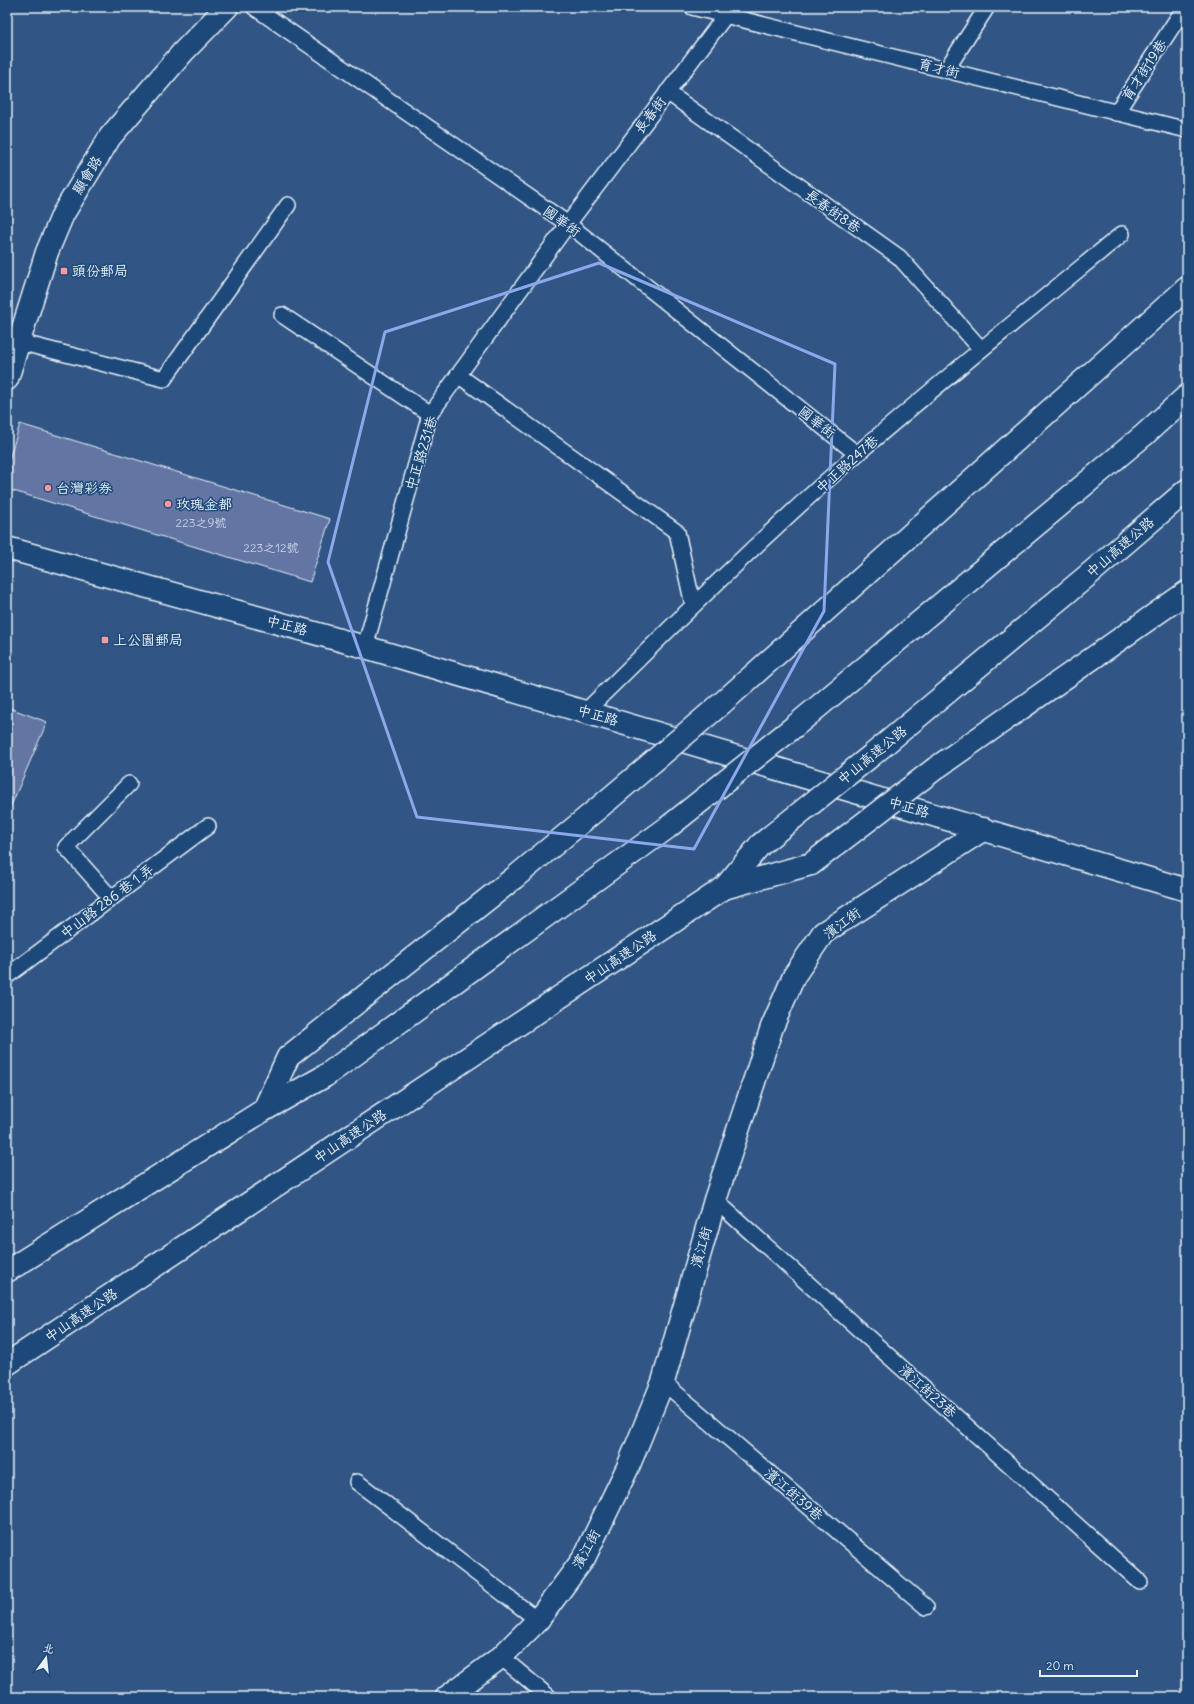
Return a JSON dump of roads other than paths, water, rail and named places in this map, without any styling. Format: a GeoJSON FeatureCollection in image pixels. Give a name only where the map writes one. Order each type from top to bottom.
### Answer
{"type":"FeatureCollection","features":[{"type":"Feature","properties":{"kind":"main road","name":"顯會路"},"geometry":{"type":"LineString","coordinates":[[7,379],[47,252],[63,214],[110,137],[183,52],[227,7]]}},
{"type":"Feature","properties":{"kind":"main road"},"geometry":{"type":"LineString","coordinates":[[264,1110],[288,1057],[514,878],[722,703],[1187,288]]}},
{"type":"Feature","properties":{"kind":"main road"},"geometry":{"type":"LineString","coordinates":[[7,1271],[264,1110],[325,1076],[667,828],[795,726],[1144,435],[1187,396]]}},
{"type":"Feature","properties":{"kind":"main road","name":"中山高速公路"},"geometry":{"type":"LineString","coordinates":[[7,1364],[724,888],[760,845],[872,755],[1187,490]]}},
{"type":"Feature","properties":{"kind":"main road","name":"中正路"},"geometry":{"type":"LineString","coordinates":[[7,548],[365,647],[586,711],[1187,890]]}},
{"type":"Feature","properties":{"kind":"main road"},"geometry":{"type":"LineString","coordinates":[[724,888],[811,864],[936,768],[1187,592]]}},
{"type":"Feature","properties":{"kind":"main road","name":"濱江街"},"geometry":{"type":"LineString","coordinates":[[447,1697],[501,1657],[538,1620],[584,1558],[628,1467],[663,1382],[715,1200],[772,1027],[794,976],[823,934],[984,829]]}},
{"type":"Feature","properties":{"kind":"lane","name":"國華街"},"geometry":{"type":"LineString","coordinates":[[254,7],[568,224],[857,454]]}},
{"type":"Feature","properties":{"kind":"lane","name":"育才街"},"geometry":{"type":"LineString","coordinates":[[692,7],[729,11],[946,70],[1187,130]]}},
{"type":"Feature","properties":{"kind":"lane"},"geometry":{"type":"LineString","coordinates":[[946,70],[987,7]]}},
{"type":"Feature","properties":{"kind":"lane","name":"育才街19巷"},"geometry":{"type":"LineString","coordinates":[[1116,113],[1185,7]]}},
{"type":"Feature","properties":{"kind":"lane","name":"長春街"},"geometry":{"type":"LineString","coordinates":[[568,224],[729,11]]}},
{"type":"Feature","properties":{"kind":"lane","name":"長春街8巷"},"geometry":{"type":"LineString","coordinates":[[667,92],[899,258],[981,349]]}},
{"type":"Feature","properties":{"kind":"lane"},"geometry":{"type":"LineString","coordinates":[[18,342],[164,379],[288,205]]}},
{"type":"Feature","properties":{"kind":"lane","name":"中正路231巷"},"geometry":{"type":"LineString","coordinates":[[365,647],[430,414],[568,224]]}},
{"type":"Feature","properties":{"kind":"lane","name":"中正路247巷"},"geometry":{"type":"LineString","coordinates":[[586,711],[693,605],[857,454],[981,349],[1122,234]]}},
{"type":"Feature","properties":{"kind":"lane"},"geometry":{"type":"LineString","coordinates":[[282,315],[430,414]]}},
{"type":"Feature","properties":{"kind":"lane"},"geometry":{"type":"LineString","coordinates":[[458,375],[677,532],[693,605]]}},
{"type":"Feature","properties":{"kind":"lane"},"geometry":{"type":"LineString","coordinates":[[111,898],[66,846],[129,784]]}},
{"type":"Feature","properties":{"kind":"lane","name":"中山路 286 巷 1 弄"},"geometry":{"type":"LineString","coordinates":[[7,976],[208,826]]}},
{"type":"Feature","properties":{"kind":"lane","name":"濱江街23巷"},"geometry":{"type":"LineString","coordinates":[[715,1200],[1140,1582]]}},
{"type":"Feature","properties":{"kind":"lane","name":"濱江街39巷"},"geometry":{"type":"LineString","coordinates":[[663,1382],[926,1607]]}},
{"type":"Feature","properties":{"kind":"lane"},"geometry":{"type":"LineString","coordinates":[[357,1482],[538,1620]]}},
{"type":"Feature","properties":{"kind":"lane"},"geometry":{"type":"LineString","coordinates":[[501,1657],[549,1697]]}},
{"type":"Feature","properties":{"kind":"place","name":"頭份郵局"},"geometry":{"type":"Point","coordinates":[64,271]}},
{"type":"Feature","properties":{"kind":"place","name":"台灣彩券"},"geometry":{"type":"Point","coordinates":[48,488]}},
{"type":"Feature","properties":{"kind":"place","name":"玫瑰金都"},"geometry":{"type":"Point","coordinates":[168,504]}},
{"type":"Feature","properties":{"kind":"place","name":"上公園郵局"},"geometry":{"type":"Point","coordinates":[105,640]}}]}
